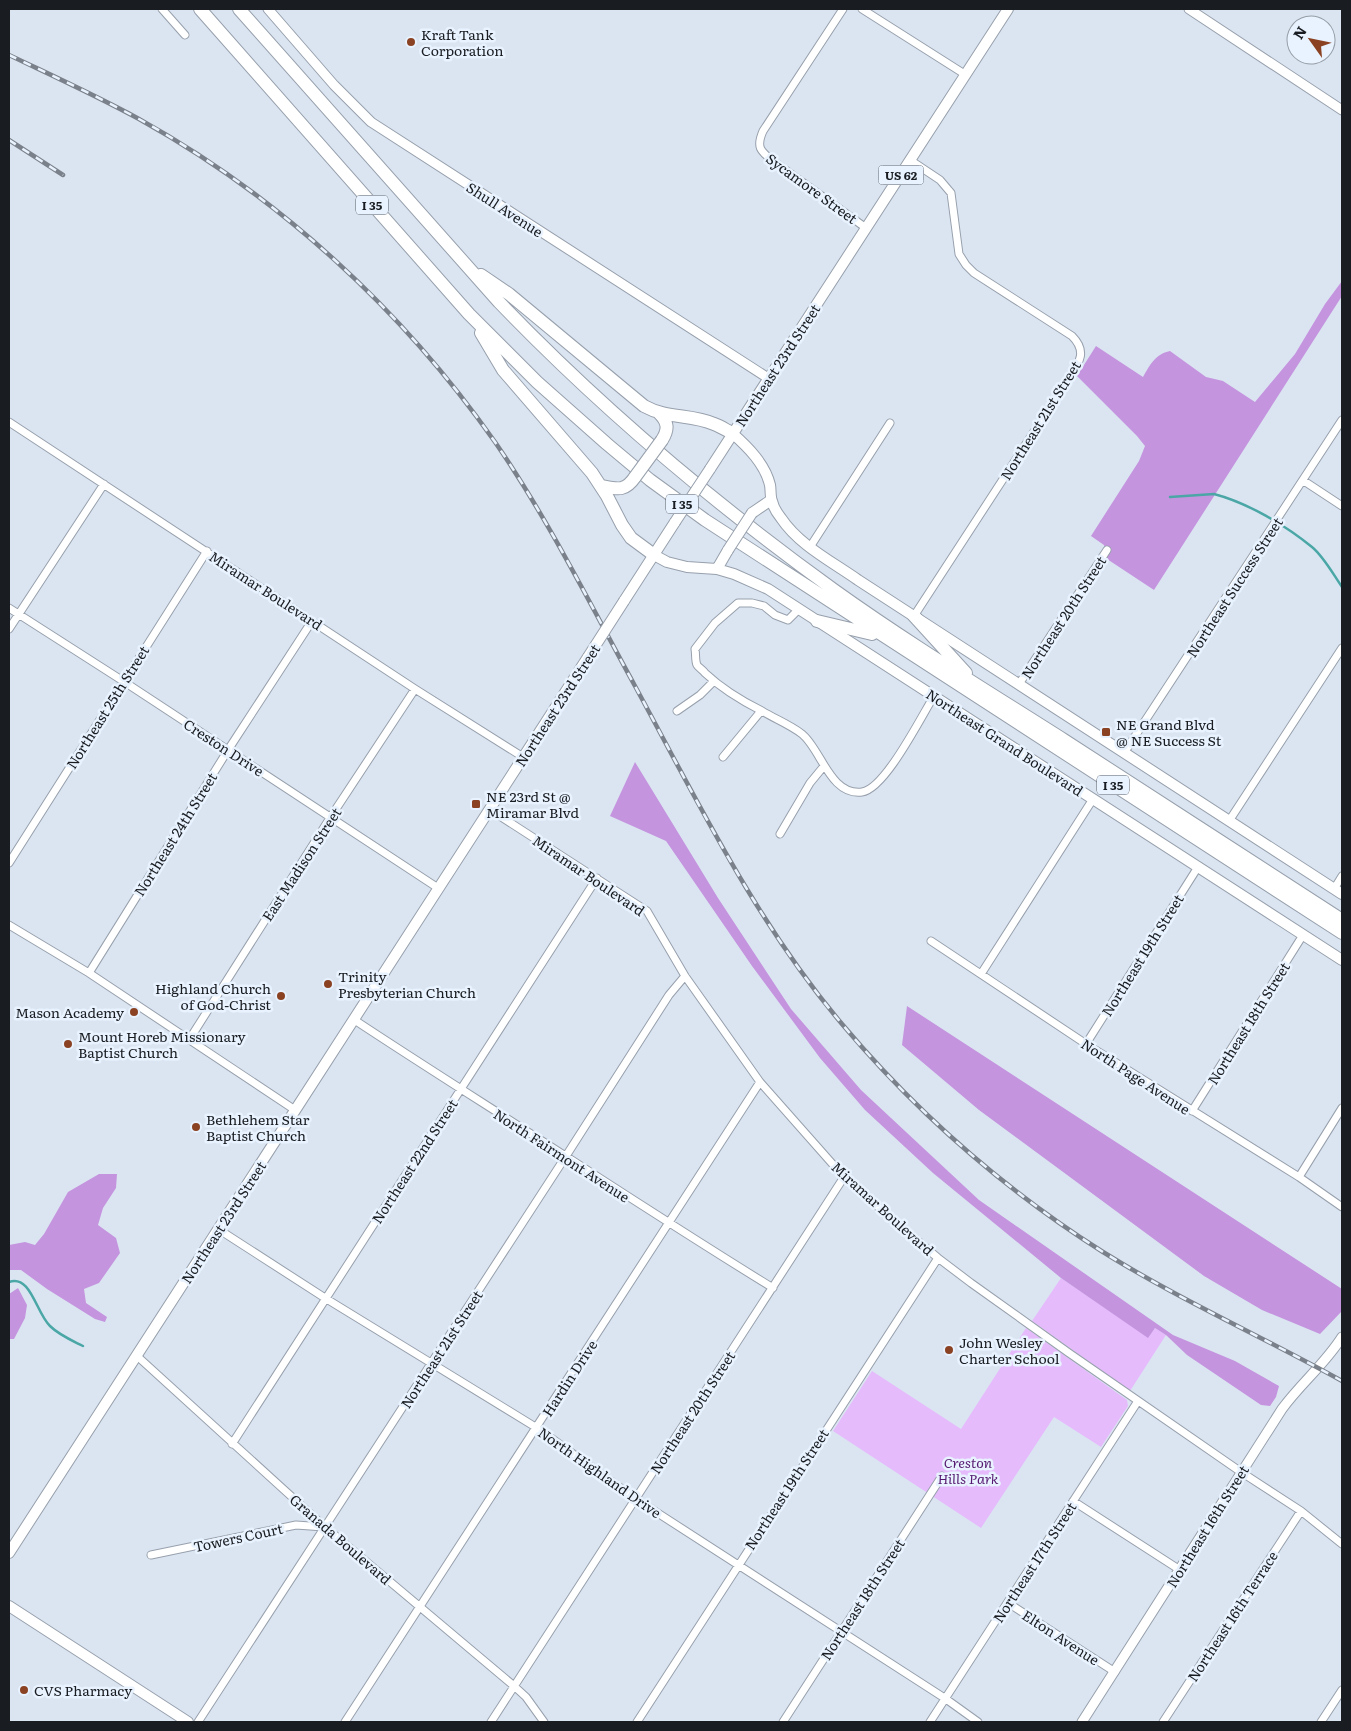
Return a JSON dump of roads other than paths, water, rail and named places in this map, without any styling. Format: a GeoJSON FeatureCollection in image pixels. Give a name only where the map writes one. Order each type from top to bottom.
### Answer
{"type":"FeatureCollection","features":[{"type":"Feature","properties":{"kind":"highway","name":"I 35"},"geometry":{"type":"LineString","coordinates":[[200,9],[469,314],[537,382],[650,480],[706,520],[884,637],[1342,933]]}},
{"type":"Feature","properties":{"kind":"highway","name":"I 35"},"geometry":{"type":"LineString","coordinates":[[239,9],[460,259],[536,341],[667,459],[773,544],[833,589],[976,684],[1342,920]]}},
{"type":"Feature","properties":{"kind":"highway"},"geometry":{"type":"LineString","coordinates":[[460,259],[509,294],[644,406],[659,413],[714,423],[732,434]]}},
{"type":"Feature","properties":{"kind":"highway"},"geometry":{"type":"LineString","coordinates":[[469,314],[503,370],[601,486],[631,538],[654,555]]}},
{"type":"Feature","properties":{"kind":"highway"},"geometry":{"type":"LineString","coordinates":[[601,486],[618,489],[630,484],[662,440],[668,428],[664,418],[659,413]]}},
{"type":"Feature","properties":{"kind":"highway"},"geometry":{"type":"LineString","coordinates":[[914,616],[976,684]]}},
{"type":"Feature","properties":{"kind":"highway"},"geometry":{"type":"LineString","coordinates":[[817,621],[884,637]]}},
{"type":"Feature","properties":{"kind":"main road","name":"Northeast 23rd Street"},"geometry":{"type":"LineString","coordinates":[[9,1554],[353,1019],[1008,9]]}},
{"type":"Feature","properties":{"kind":"main road"},"geometry":{"type":"LineString","coordinates":[[732,434],[750,449],[763,470],[770,485],[771,500],[779,516],[791,531],[810,547],[1338,891]]}},
{"type":"Feature","properties":{"kind":"main road"},"geometry":{"type":"LineString","coordinates":[[717,569],[752,512],[771,500]]}},
{"type":"Feature","properties":{"kind":"main road","name":"Northeast Grand Boulevard"},"geometry":{"type":"LineString","coordinates":[[654,555],[667,562],[687,567],[717,569],[768,589],[1342,960]]}},
{"type":"Feature","properties":{"kind":"main road"},"geometry":{"type":"LineString","coordinates":[[9,1606],[188,1722]]}},
{"type":"Feature","properties":{"kind":"street"},"geometry":{"type":"LineString","coordinates":[[162,9],[185,35]]}},
{"type":"Feature","properties":{"kind":"street","name":"Shull Avenue"},"geometry":{"type":"LineString","coordinates":[[268,9],[334,85],[371,122],[768,378]]}},
{"type":"Feature","properties":{"kind":"street","name":"Sycamore Street"},"geometry":{"type":"LineString","coordinates":[[843,9],[759,140],[764,154],[866,228]]}},
{"type":"Feature","properties":{"kind":"street"},"geometry":{"type":"LineString","coordinates":[[862,9],[966,75]]}},
{"type":"Feature","properties":{"kind":"street"},"geometry":{"type":"LineString","coordinates":[[1189,9],[1342,110]]}},
{"type":"Feature","properties":{"kind":"street","name":"Northeast 21st Street"},"geometry":{"type":"LineString","coordinates":[[910,160],[940,180],[951,193],[959,254],[966,265],[974,273],[1072,336],[1078,342],[1082,351],[1079,362],[914,616]]}},
{"type":"Feature","properties":{"kind":"street","name":"Northeast Success Street"},"geometry":{"type":"LineString","coordinates":[[1124,753],[1304,481],[1342,420]]}},
{"type":"Feature","properties":{"kind":"street","name":"Miramar Boulevard"},"geometry":{"type":"LineString","coordinates":[[9,422],[415,689],[523,757]]}},
{"type":"Feature","properties":{"kind":"street"},"geometry":{"type":"LineString","coordinates":[[810,547],[890,423]]}},
{"type":"Feature","properties":{"kind":"street"},"geometry":{"type":"LineString","coordinates":[[1304,481],[1342,506]]}},
{"type":"Feature","properties":{"kind":"street"},"geometry":{"type":"LineString","coordinates":[[9,629],[104,484]]}},
{"type":"Feature","properties":{"kind":"street","name":"Northeast 20th Street"},"geometry":{"type":"LineString","coordinates":[[1020,684],[1107,550]]}},
{"type":"Feature","properties":{"kind":"street","name":"Northeast 25th Street"},"geometry":{"type":"LineString","coordinates":[[9,863],[207,551]]}},
{"type":"Feature","properties":{"kind":"street"},"geometry":{"type":"LineString","coordinates":[[799,609],[788,620],[775,615],[764,606],[752,603],[738,603],[715,624],[695,649],[697,665],[714,681],[804,736],[824,766],[840,785],[854,792],[864,792],[890,770],[934,696]]}},
{"type":"Feature","properties":{"kind":"street","name":"Creston Drive"},"geometry":{"type":"LineString","coordinates":[[9,608],[438,888]]}},
{"type":"Feature","properties":{"kind":"street","name":"Northeast 24th Street"},"geometry":{"type":"LineString","coordinates":[[89,972],[228,750],[312,621]]}},
{"type":"Feature","properties":{"kind":"street"},"geometry":{"type":"LineString","coordinates":[[1229,821],[1342,648]]}},
{"type":"Feature","properties":{"kind":"street"},"geometry":{"type":"LineString","coordinates":[[677,711],[700,695],[714,681]]}},
{"type":"Feature","properties":{"kind":"street","name":"East Madison Street"},"geometry":{"type":"LineString","coordinates":[[189,1040],[330,818],[415,689]]}},
{"type":"Feature","properties":{"kind":"street"},"geometry":{"type":"LineString","coordinates":[[723,757],[761,711]]}},
{"type":"Feature","properties":{"kind":"street"},"geometry":{"type":"LineString","coordinates":[[780,834],[810,784],[824,766]]}},
{"type":"Feature","properties":{"kind":"street"},"geometry":{"type":"LineString","coordinates":[[981,974],[1093,799]]}},
{"type":"Feature","properties":{"kind":"street","name":"Miramar Boulevard"},"geometry":{"type":"LineString","coordinates":[[489,809],[647,911],[685,976],[760,1082],[844,1177],[938,1258],[1138,1401],[1241,1472],[1302,1511],[1342,1544]]}},
{"type":"Feature","properties":{"kind":"street","name":"Northeast 19th Street"},"geometry":{"type":"LineString","coordinates":[[1086,1044],[1198,867]]}},
{"type":"Feature","properties":{"kind":"street"},"geometry":{"type":"LineString","coordinates":[[1338,891],[1342,876]]}},
{"type":"Feature","properties":{"kind":"street","name":"Northeast 22nd Street"},"geometry":{"type":"LineString","coordinates":[[232,1444],[597,878]]}},
{"type":"Feature","properties":{"kind":"street"},"geometry":{"type":"LineString","coordinates":[[9,925],[89,972],[295,1110]]}},
{"type":"Feature","properties":{"kind":"street","name":"Northeast 18th Street"},"geometry":{"type":"LineString","coordinates":[[1192,1111],[1303,935]]}},
{"type":"Feature","properties":{"kind":"street","name":"North Page Avenue"},"geometry":{"type":"LineString","coordinates":[[931,941],[1086,1044],[1299,1177],[1342,1207]]}},
{"type":"Feature","properties":{"kind":"street","name":"Northeast 21st Street"},"geometry":{"type":"LineString","coordinates":[[198,1722],[669,995],[685,976]]}},
{"type":"Feature","properties":{"kind":"street","name":"North Fairmont Avenue"},"geometry":{"type":"LineString","coordinates":[[353,1019],[460,1090],[772,1288]]}},
{"type":"Feature","properties":{"kind":"street","name":"Hardin Drive"},"geometry":{"type":"LineString","coordinates":[[345,1722],[760,1082]]}},
{"type":"Feature","properties":{"kind":"street"},"geometry":{"type":"LineString","coordinates":[[1299,1177],[1342,1108]]}},
{"type":"Feature","properties":{"kind":"street","name":"Northeast 20th Street"},"geometry":{"type":"LineString","coordinates":[[491,1722],[844,1177]]}},
{"type":"Feature","properties":{"kind":"street","name":"North Highland Drive"},"geometry":{"type":"LineString","coordinates":[[218,1229],[325,1298],[537,1428],[636,1499],[946,1699],[978,1722]]}},
{"type":"Feature","properties":{"kind":"street","name":"Northeast 19th Street"},"geometry":{"type":"LineString","coordinates":[[637,1722],[938,1258]]}},
{"type":"Feature","properties":{"kind":"street","name":"Northeast 16th Street"},"geometry":{"type":"LineString","coordinates":[[1082,1722],[1290,1397],[1327,1359],[1342,1337]]}},
{"type":"Feature","properties":{"kind":"street","name":"Granada Boulevard"},"geometry":{"type":"LineString","coordinates":[[137,1356],[325,1527],[514,1686],[526,1697],[544,1722]]}},
{"type":"Feature","properties":{"kind":"street","name":"Northeast 17th Street"},"geometry":{"type":"LineString","coordinates":[[930,1722],[1138,1401]]}},
{"type":"Feature","properties":{"kind":"street","name":"Northeast 18th Street"},"geometry":{"type":"LineString","coordinates":[[782,1722],[942,1476]]}},
{"type":"Feature","properties":{"kind":"street"},"geometry":{"type":"LineString","coordinates":[[1073,1501],[1180,1570]]}},
{"type":"Feature","properties":{"kind":"street","name":"Northeast 16th Terrace"},"geometry":{"type":"LineString","coordinates":[[1163,1722],[1302,1511]]}},
{"type":"Feature","properties":{"kind":"street","name":"Towers Court"},"geometry":{"type":"LineString","coordinates":[[151,1555],[296,1524],[325,1527]]}},
{"type":"Feature","properties":{"kind":"street","name":"Elton Avenue"},"geometry":{"type":"LineString","coordinates":[[1008,1603],[1115,1672]]}},
{"type":"Feature","properties":{"kind":"street"},"geometry":{"type":"LineString","coordinates":[[1321,1722],[1342,1690]]}},
{"type":"Feature","properties":{"kind":"waterway"},"geometry":{"type":"LineString","coordinates":[[1170,497],[1214,494],[1253,509],[1278,523],[1312,547],[1342,587]]}},
{"type":"Feature","properties":{"kind":"waterway"},"geometry":{"type":"LineString","coordinates":[[9,1282],[17,1281],[23,1284],[28,1289],[50,1326],[61,1335],[83,1346]]}},
{"type":"Feature","properties":{"kind":"railway"},"geometry":{"type":"LineString","coordinates":[[9,55],[139,119],[191,150],[241,184],[290,221],[335,261],[379,303],[420,347],[459,393],[495,442],[533,501],[730,860],[782,944],[842,1024],[871,1057],[932,1119],[1031,1203],[1103,1252],[1132,1270],[1342,1381]]}},
{"type":"Feature","properties":{"kind":"railway"},"geometry":{"type":"LineString","coordinates":[[9,140],[63,175]]}},
{"type":"Feature","properties":{"kind":"place","name":"Kraft Tank Corporation"},"geometry":{"type":"Point","coordinates":[411,42]}},
{"type":"Feature","properties":{"kind":"place","name":"NE Grand Blvd @ NE Success St"},"geometry":{"type":"Point","coordinates":[1106,732]}},
{"type":"Feature","properties":{"kind":"place","name":"NE 23rd St @ Miramar Blvd"},"geometry":{"type":"Point","coordinates":[476,804]}},
{"type":"Feature","properties":{"kind":"place","name":"Trinity Presbyterian Church"},"geometry":{"type":"Point","coordinates":[328,984]}},
{"type":"Feature","properties":{"kind":"place","name":"Highland Church of God-Christ"},"geometry":{"type":"Point","coordinates":[281,996]}},
{"type":"Feature","properties":{"kind":"place","name":"Mason Academy"},"geometry":{"type":"Point","coordinates":[134,1012]}},
{"type":"Feature","properties":{"kind":"place","name":"Mount Horeb Missionary Baptist Church"},"geometry":{"type":"Point","coordinates":[68,1044]}},
{"type":"Feature","properties":{"kind":"place","name":"Bethlehem Star Baptist Church"},"geometry":{"type":"Point","coordinates":[196,1127]}},
{"type":"Feature","properties":{"kind":"place","name":"John Wesley Charter School"},"geometry":{"type":"Point","coordinates":[949,1350]}},
{"type":"Feature","properties":{"kind":"place","name":"CVS Pharmacy"},"geometry":{"type":"Point","coordinates":[24,1690]}},
{"type":"Feature","properties":{"kind":"park label","name":"Creston Hills Park"},"geometry":{"type":"Point","coordinates":[968,1470]}}]}
